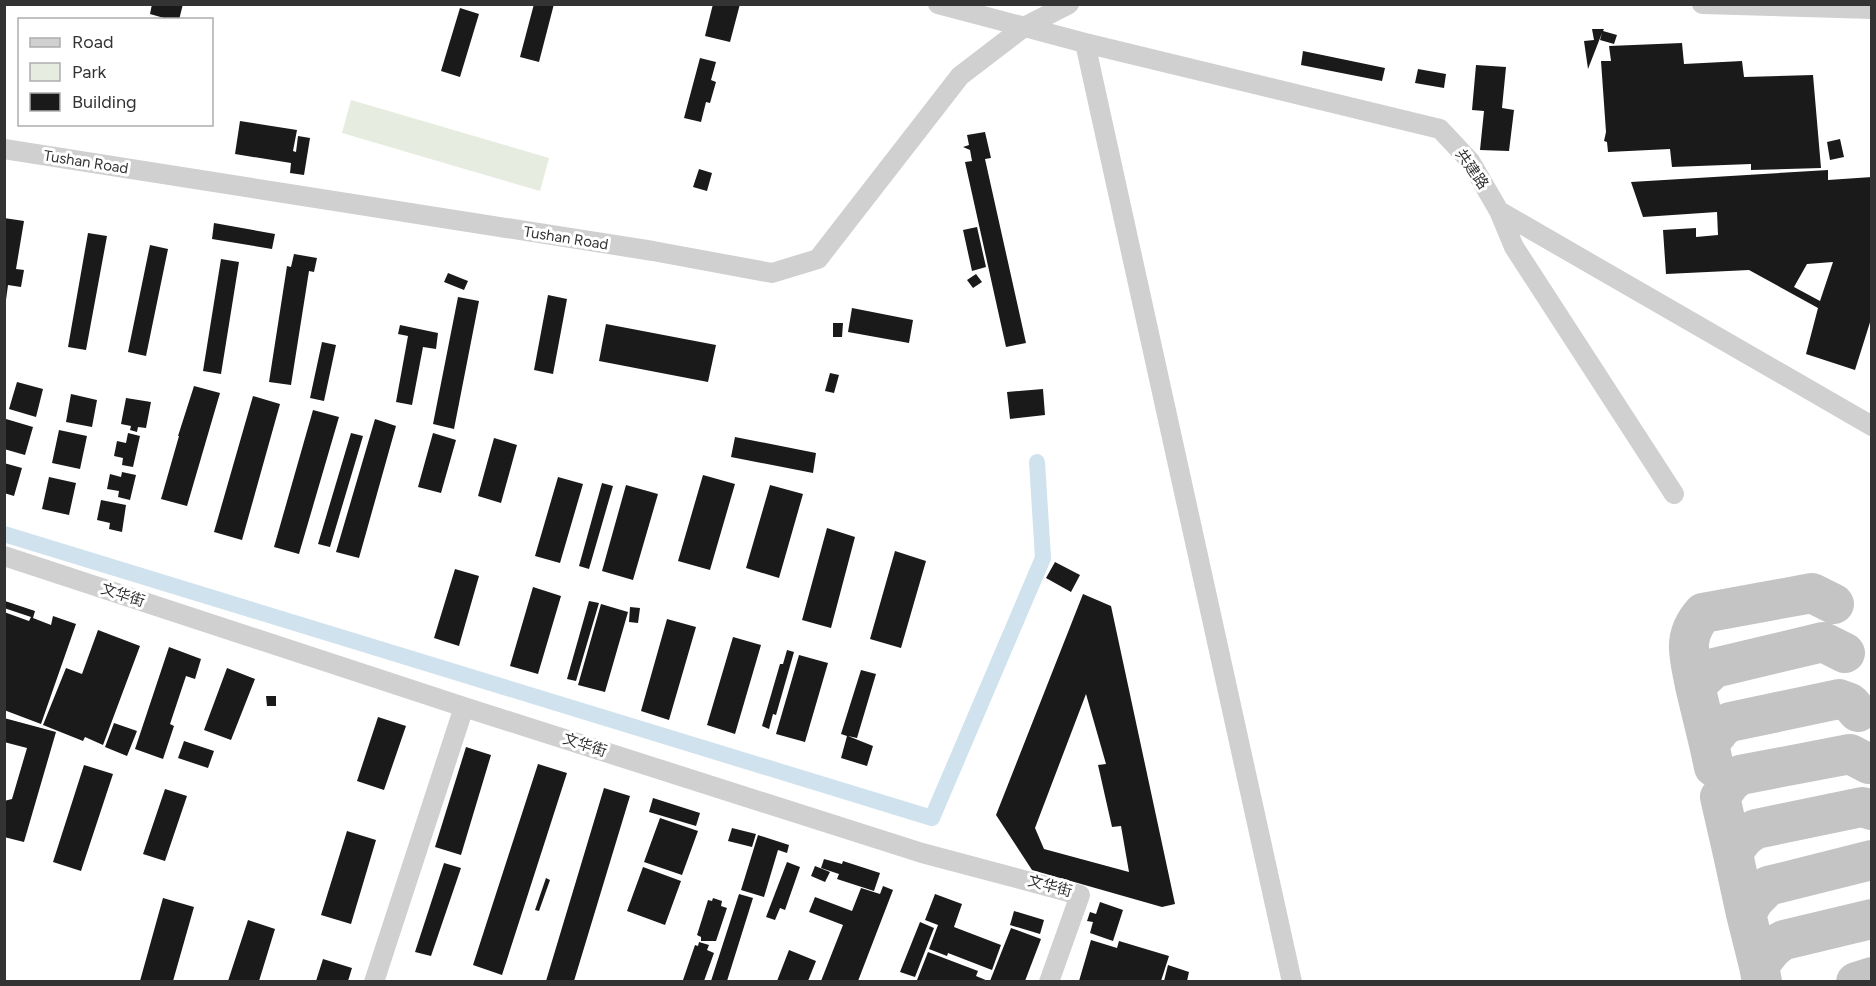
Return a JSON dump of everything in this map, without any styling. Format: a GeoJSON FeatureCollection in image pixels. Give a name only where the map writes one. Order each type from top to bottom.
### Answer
{"type":"FeatureCollection","features":[{"type":"Feature","properties":{"kind":"street","name":"共建路"},"geometry":{"type":"LineString","coordinates":[[938,4],[1085,43],[1440,129],[1470,161],[1499,211],[1872,426]]}},
{"type":"Feature","properties":{"kind":"street","name":"Tushan Road"},"geometry":{"type":"LineString","coordinates":[[4,149],[641,249],[772,273],[818,259],[960,76],[1024,27],[1069,4]]}},
{"type":"Feature","properties":{"kind":"street"},"geometry":{"type":"LineString","coordinates":[[1702,4],[1872,9]]}},
{"type":"Feature","properties":{"kind":"street"},"geometry":{"type":"LineString","coordinates":[[1085,43],[1292,981]]}},
{"type":"Feature","properties":{"kind":"street"},"geometry":{"type":"LineString","coordinates":[[1499,211],[1514,247],[1674,494]]}},
{"type":"Feature","properties":{"kind":"street","name":"文华街"},"geometry":{"type":"LineString","coordinates":[[4,556],[922,853],[1080,895],[1049,981]]}},
{"type":"Feature","properties":{"kind":"street"},"geometry":{"type":"LineString","coordinates":[[374,981],[464,706]]}},
{"type":"Feature","properties":{"kind":"green space"},"geometry":{"type":"Polygon","coordinates":[[[351,100],[549,158],[540,191],[342,133],[351,100]]]}},
{"type":"Feature","properties":{"kind":"building"},"geometry":{"type":"Polygon","coordinates":[[[152,4],[183,4],[180,18],[164,18],[150,14],[152,4]]]}},
{"type":"Feature","properties":{"kind":"building"},"geometry":{"type":"Polygon","coordinates":[[[534,4],[554,4],[539,62],[520,57],[534,4]]]}},
{"type":"Feature","properties":{"kind":"building"},"geometry":{"type":"Polygon","coordinates":[[[713,4],[740,4],[730,42],[705,36],[713,4]]]}},
{"type":"Feature","properties":{"kind":"building"},"geometry":{"type":"Polygon","coordinates":[[[460,8],[479,14],[460,77],[441,71],[460,8]]]}},
{"type":"Feature","properties":{"kind":"building"},"geometry":{"type":"Polygon","coordinates":[[[1592,29],[1604,29],[1603,31],[1617,35],[1614,44],[1600,40],[1602,33],[1588,69],[1584,41],[1594,40],[1592,29]]]}},
{"type":"Feature","properties":{"kind":"building"},"geometry":{"type":"Polygon","coordinates":[[[1682,43],[1684,64],[1742,61],[1744,77],[1813,75],[1821,168],[1751,170],[1751,164],[1672,167],[1670,149],[1608,152],[1607,142],[1604,141],[1606,132],[1601,61],[1611,61],[1609,46],[1682,43]]]}},
{"type":"Feature","properties":{"kind":"building"},"geometry":{"type":"Polygon","coordinates":[[[1303,51],[1385,68],[1382,81],[1301,65],[1303,51]]]}},
{"type":"Feature","properties":{"kind":"building"},"geometry":{"type":"Polygon","coordinates":[[[700,58],[716,62],[711,80],[716,82],[710,103],[706,102],[701,122],[684,118],[700,58]]]}},
{"type":"Feature","properties":{"kind":"building"},"geometry":{"type":"Polygon","coordinates":[[[1476,65],[1506,67],[1502,108],[1514,110],[1509,151],[1480,150],[1484,111],[1472,110],[1476,65]]]}},
{"type":"Feature","properties":{"kind":"building"},"geometry":{"type":"Polygon","coordinates":[[[1418,69],[1446,74],[1444,88],[1415,83],[1418,69]]]}},
{"type":"Feature","properties":{"kind":"building"},"geometry":{"type":"Polygon","coordinates":[[[240,121],[297,130],[293,151],[296,152],[298,136],[310,138],[304,175],[290,173],[291,163],[235,154],[240,121]]]}},
{"type":"Feature","properties":{"kind":"building"},"geometry":{"type":"Polygon","coordinates":[[[985,132],[991,158],[985,159],[1026,343],[1006,347],[965,162],[972,161],[970,150],[963,147],[969,145],[967,135],[985,132]]]}},
{"type":"Feature","properties":{"kind":"building"},"geometry":{"type":"Polygon","coordinates":[[[1840,139],[1844,157],[1830,160],[1827,142],[1840,139]]]}},
{"type":"Feature","properties":{"kind":"building"},"geometry":{"type":"Polygon","coordinates":[[[699,169],[712,173],[707,191],[693,187],[699,169]]]}},
{"type":"Feature","properties":{"kind":"building"},"geometry":{"type":"Polygon","coordinates":[[[1828,170],[1828,180],[1872,177],[1872,316],[1855,370],[1806,354],[1818,308],[1749,270],[1666,274],[1663,230],[1696,228],[1696,237],[1718,235],[1717,212],[1643,217],[1631,182],[1828,170]],[[1833,262],[1807,264],[1794,287],[1820,301],[1833,262]]]}},
{"type":"Feature","properties":{"kind":"building"},"geometry":{"type":"Polygon","coordinates":[[[4,218],[24,221],[16,269],[24,270],[21,287],[8,285],[6,300],[4,218]]]}},
{"type":"Feature","properties":{"kind":"building"},"geometry":{"type":"Polygon","coordinates":[[[214,223],[275,234],[272,249],[212,239],[214,223]]]}},
{"type":"Feature","properties":{"kind":"building"},"geometry":{"type":"Polygon","coordinates":[[[977,227],[986,267],[972,271],[963,230],[977,227]]]}},
{"type":"Feature","properties":{"kind":"building"},"geometry":{"type":"Polygon","coordinates":[[[88,233],[107,236],[86,350],[68,347],[88,233]]]}},
{"type":"Feature","properties":{"kind":"building"},"geometry":{"type":"Polygon","coordinates":[[[150,245],[168,249],[146,356],[128,352],[150,245]]]}},
{"type":"Feature","properties":{"kind":"building"},"geometry":{"type":"Polygon","coordinates":[[[294,254],[317,258],[314,272],[309,271],[291,385],[269,382],[287,266],[291,267],[294,254]]]}},
{"type":"Feature","properties":{"kind":"building"},"geometry":{"type":"Polygon","coordinates":[[[221,259],[239,262],[221,374],[203,371],[221,259]]]}},
{"type":"Feature","properties":{"kind":"building"},"geometry":{"type":"Polygon","coordinates":[[[448,273],[468,281],[464,290],[444,282],[448,273]]]}},
{"type":"Feature","properties":{"kind":"building"},"geometry":{"type":"Polygon","coordinates":[[[976,274],[982,282],[973,288],[967,280],[976,274]]]}},
{"type":"Feature","properties":{"kind":"building"},"geometry":{"type":"Polygon","coordinates":[[[548,295],[567,299],[553,374],[534,370],[548,295]]]}},
{"type":"Feature","properties":{"kind":"building"},"geometry":{"type":"Polygon","coordinates":[[[458,297],[479,301],[454,429],[433,424],[458,297]]]}},
{"type":"Feature","properties":{"kind":"building"},"geometry":{"type":"Polygon","coordinates":[[[852,308],[913,320],[909,343],[848,332],[852,308]]]}},
{"type":"Feature","properties":{"kind":"building"},"geometry":{"type":"Polygon","coordinates":[[[833,323],[843,323],[842,337],[833,337],[833,323]]]}},
{"type":"Feature","properties":{"kind":"building"},"geometry":{"type":"Polygon","coordinates":[[[606,324],[716,345],[708,382],[599,361],[606,324]]]}},
{"type":"Feature","properties":{"kind":"building"},"geometry":{"type":"Polygon","coordinates":[[[400,325],[438,333],[436,349],[423,347],[412,405],[396,402],[408,336],[398,334],[400,325]]]}},
{"type":"Feature","properties":{"kind":"building"},"geometry":{"type":"Polygon","coordinates":[[[322,342],[336,345],[324,401],[310,398],[322,342]]]}},
{"type":"Feature","properties":{"kind":"building"},"geometry":{"type":"Polygon","coordinates":[[[830,373],[839,375],[834,393],[825,391],[830,373]]]}},
{"type":"Feature","properties":{"kind":"building"},"geometry":{"type":"Polygon","coordinates":[[[17,382],[43,389],[36,417],[9,409],[17,382]]]}},
{"type":"Feature","properties":{"kind":"building"},"geometry":{"type":"Polygon","coordinates":[[[194,386],[220,393],[187,506],[161,499],[194,386]]]}},
{"type":"Feature","properties":{"kind":"building"},"geometry":{"type":"Polygon","coordinates":[[[1043,389],[1045,415],[1010,419],[1007,392],[1043,389]]]}},
{"type":"Feature","properties":{"kind":"building"},"geometry":{"type":"Polygon","coordinates":[[[71,394],[97,400],[92,427],[66,422],[71,394]]]}},
{"type":"Feature","properties":{"kind":"building"},"geometry":{"type":"Polygon","coordinates":[[[253,396],[280,404],[242,540],[214,532],[253,396]]]}},
{"type":"Feature","properties":{"kind":"building"},"geometry":{"type":"Polygon","coordinates":[[[126,398],[151,402],[146,428],[138,427],[137,432],[130,430],[131,426],[121,424],[126,398]]]}},
{"type":"Feature","properties":{"kind":"building"},"geometry":{"type":"Polygon","coordinates":[[[313,410],[339,417],[299,554],[274,547],[313,410]]]}},
{"type":"Feature","properties":{"kind":"building"},"geometry":{"type":"Polygon","coordinates":[[[6,419],[33,427],[25,455],[4,449],[6,419]]]}},
{"type":"Feature","properties":{"kind":"building"},"geometry":{"type":"Polygon","coordinates":[[[375,419],[396,426],[359,558],[336,552],[375,419]]]}},
{"type":"Feature","properties":{"kind":"building"},"geometry":{"type":"Polygon","coordinates":[[[59,430],[87,436],[80,469],[52,463],[59,430]]]}},
{"type":"Feature","properties":{"kind":"building"},"geometry":{"type":"Polygon","coordinates":[[[128,433],[140,436],[133,467],[122,465],[123,458],[114,456],[117,441],[126,443],[128,433]]]}},
{"type":"Feature","properties":{"kind":"building"},"geometry":{"type":"Polygon","coordinates":[[[351,433],[363,436],[330,547],[318,544],[351,433]]]}},
{"type":"Feature","properties":{"kind":"building"},"geometry":{"type":"Polygon","coordinates":[[[433,433],[456,440],[441,493],[418,487],[433,433]]]}},
{"type":"Feature","properties":{"kind":"building"},"geometry":{"type":"Polygon","coordinates":[[[735,437],[816,453],[813,473],[731,457],[735,437]]]}},
{"type":"Feature","properties":{"kind":"building"},"geometry":{"type":"Polygon","coordinates":[[[494,438],[517,445],[501,503],[478,496],[494,438]]]}},
{"type":"Feature","properties":{"kind":"building"},"geometry":{"type":"Polygon","coordinates":[[[4,463],[22,468],[14,496],[4,493],[4,463]]]}},
{"type":"Feature","properties":{"kind":"building"},"geometry":{"type":"Polygon","coordinates":[[[122,472],[136,475],[130,500],[118,497],[119,491],[107,489],[110,474],[121,477],[122,472]]]}},
{"type":"Feature","properties":{"kind":"building"},"geometry":{"type":"Polygon","coordinates":[[[703,475],[735,484],[710,570],[678,561],[703,475]]]}},
{"type":"Feature","properties":{"kind":"building"},"geometry":{"type":"Polygon","coordinates":[[[49,477],[76,483],[69,515],[42,509],[49,477]]]}},
{"type":"Feature","properties":{"kind":"building"},"geometry":{"type":"Polygon","coordinates":[[[558,477],[583,484],[560,563],[535,556],[558,477]]]}},
{"type":"Feature","properties":{"kind":"building"},"geometry":{"type":"Polygon","coordinates":[[[602,483],[613,486],[589,569],[579,566],[602,483]]]}},
{"type":"Feature","properties":{"kind":"building"},"geometry":{"type":"Polygon","coordinates":[[[626,485],[658,494],[633,580],[602,571],[626,485]]]}},
{"type":"Feature","properties":{"kind":"building"},"geometry":{"type":"Polygon","coordinates":[[[770,485],[803,494],[779,578],[746,568],[770,485]]]}},
{"type":"Feature","properties":{"kind":"building"},"geometry":{"type":"Polygon","coordinates":[[[101,500],[126,505],[122,532],[109,529],[110,523],[97,520],[101,500]]]}},
{"type":"Feature","properties":{"kind":"building"},"geometry":{"type":"Polygon","coordinates":[[[827,528],[855,537],[831,628],[802,620],[827,528]]]}},
{"type":"Feature","properties":{"kind":"building"},"geometry":{"type":"Polygon","coordinates":[[[895,551],[926,561],[901,648],[870,639],[895,551]]]}},
{"type":"Feature","properties":{"kind":"building"},"geometry":{"type":"Polygon","coordinates":[[[1055,562],[1080,575],[1071,592],[1046,578],[1055,562]]]}},
{"type":"Feature","properties":{"kind":"building"},"geometry":{"type":"Polygon","coordinates":[[[455,569],[479,576],[459,646],[434,638],[455,569]]]}},
{"type":"Feature","properties":{"kind":"building"},"geometry":{"type":"Polygon","coordinates":[[[533,587],[561,596],[538,674],[510,666],[533,587]]]}},
{"type":"Feature","properties":{"kind":"building"},"geometry":{"type":"Polygon","coordinates":[[[1083,594],[1111,606],[1175,904],[1162,907],[1032,870],[996,815],[1083,594]],[[1086,694],[1035,828],[1044,849],[1129,872],[1121,826],[1112,827],[1098,765],[1106,764],[1086,694]]]}},
{"type":"Feature","properties":{"kind":"building"},"geometry":{"type":"Polygon","coordinates":[[[5,601],[35,611],[33,618],[51,625],[53,616],[76,624],[41,724],[4,710],[4,612],[29,621],[31,617],[4,608],[5,601]]]}},
{"type":"Feature","properties":{"kind":"building"},"geometry":{"type":"Polygon","coordinates":[[[589,601],[599,603],[576,681],[567,679],[589,601]]]}},
{"type":"Feature","properties":{"kind":"building"},"geometry":{"type":"Polygon","coordinates":[[[601,604],[628,612],[605,692],[578,685],[601,604]]]}},
{"type":"Feature","properties":{"kind":"building"},"geometry":{"type":"Polygon","coordinates":[[[630,607],[640,608],[638,623],[629,622],[630,607]]]}},
{"type":"Feature","properties":{"kind":"building"},"geometry":{"type":"Polygon","coordinates":[[[667,619],[696,627],[669,720],[641,711],[667,619]]]}},
{"type":"Feature","properties":{"kind":"building"},"geometry":{"type":"Polygon","coordinates":[[[98,630],[140,646],[103,745],[85,737],[83,741],[43,725],[66,668],[82,674],[98,630]]]}},
{"type":"Feature","properties":{"kind":"building"},"geometry":{"type":"Polygon","coordinates":[[[733,637],[761,645],[735,734],[707,725],[733,637]]]}},
{"type":"Feature","properties":{"kind":"building"},"geometry":{"type":"Polygon","coordinates":[[[169,647],[201,659],[195,679],[186,676],[170,724],[174,726],[163,759],[135,749],[169,647]]]}},
{"type":"Feature","properties":{"kind":"building"},"geometry":{"type":"Polygon","coordinates":[[[787,650],[794,652],[776,715],[773,714],[769,729],[762,726],[780,664],[783,664],[787,650]]]}},
{"type":"Feature","properties":{"kind":"building"},"geometry":{"type":"Polygon","coordinates":[[[799,655],[828,663],[805,742],[776,734],[799,655]]]}},
{"type":"Feature","properties":{"kind":"building"},"geometry":{"type":"Polygon","coordinates":[[[227,668],[255,679],[231,740],[204,730],[227,668]]]}},
{"type":"Feature","properties":{"kind":"building"},"geometry":{"type":"Polygon","coordinates":[[[861,670],[876,674],[857,738],[848,736],[873,746],[867,766],[841,758],[847,736],[841,734],[861,670]]]}},
{"type":"Feature","properties":{"kind":"building"},"geometry":{"type":"Polygon","coordinates":[[[266,696],[276,696],[276,706],[267,706],[266,696]]]}},
{"type":"Feature","properties":{"kind":"building"},"geometry":{"type":"Polygon","coordinates":[[[378,717],[406,726],[384,790],[357,781],[378,717]]]}},
{"type":"Feature","properties":{"kind":"building"},"geometry":{"type":"Polygon","coordinates":[[[4,718],[56,732],[24,842],[4,837],[4,801],[12,799],[27,748],[4,742],[4,718]]]}},
{"type":"Feature","properties":{"kind":"building"},"geometry":{"type":"Polygon","coordinates":[[[114,723],[137,731],[127,756],[105,747],[114,723]]]}},
{"type":"Feature","properties":{"kind":"building"},"geometry":{"type":"Polygon","coordinates":[[[184,741],[214,751],[208,768],[178,758],[184,741]]]}},
{"type":"Feature","properties":{"kind":"building"},"geometry":{"type":"Polygon","coordinates":[[[466,747],[491,755],[461,855],[435,847],[466,747]]]}},
{"type":"Feature","properties":{"kind":"building"},"geometry":{"type":"Polygon","coordinates":[[[538,764],[567,773],[502,975],[473,965],[538,764]]]}},
{"type":"Feature","properties":{"kind":"building"},"geometry":{"type":"Polygon","coordinates":[[[84,765],[113,774],[81,871],[53,862],[84,765]]]}},
{"type":"Feature","properties":{"kind":"building"},"geometry":{"type":"Polygon","coordinates":[[[604,788],[630,796],[574,981],[546,981],[604,788]]]}},
{"type":"Feature","properties":{"kind":"building"},"geometry":{"type":"Polygon","coordinates":[[[165,789],[187,796],[165,861],[143,854],[165,789]]]}},
{"type":"Feature","properties":{"kind":"building"},"geometry":{"type":"Polygon","coordinates":[[[653,798],[700,813],[696,826],[649,812],[653,798]]]}},
{"type":"Feature","properties":{"kind":"building"},"geometry":{"type":"Polygon","coordinates":[[[660,818],[698,831],[682,875],[644,862],[660,818]]]}},
{"type":"Feature","properties":{"kind":"building"},"geometry":{"type":"Polygon","coordinates":[[[732,828],[756,834],[752,847],[728,841],[732,828]]]}},
{"type":"Feature","properties":{"kind":"building"},"geometry":{"type":"Polygon","coordinates":[[[347,831],[376,840],[351,924],[321,915],[347,831]]]}},
{"type":"Feature","properties":{"kind":"building"},"geometry":{"type":"Polygon","coordinates":[[[758,835],[789,845],[787,853],[778,850],[764,897],[741,890],[758,835]]]}},
{"type":"Feature","properties":{"kind":"building"},"geometry":{"type":"Polygon","coordinates":[[[824,859],[842,864],[843,861],[880,873],[874,891],[837,879],[839,874],[821,868],[824,859]]]}},
{"type":"Feature","properties":{"kind":"building"},"geometry":{"type":"Polygon","coordinates":[[[787,862],[800,867],[785,910],[780,908],[775,920],[766,917],[787,862]]]}},
{"type":"Feature","properties":{"kind":"building"},"geometry":{"type":"Polygon","coordinates":[[[444,863],[461,868],[431,956],[415,952],[444,863]]]}},
{"type":"Feature","properties":{"kind":"building"},"geometry":{"type":"Polygon","coordinates":[[[815,866],[830,872],[825,882],[811,876],[815,866]]]}},
{"type":"Feature","properties":{"kind":"building"},"geometry":{"type":"Polygon","coordinates":[[[643,867],[681,881],[665,925],[627,911],[643,867]]]}},
{"type":"Feature","properties":{"kind":"building"},"geometry":{"type":"Polygon","coordinates":[[[546,878],[550,880],[539,911],[535,910],[546,878]]]}},
{"type":"Feature","properties":{"kind":"building"},"geometry":{"type":"Polygon","coordinates":[[[883,886],[893,890],[858,981],[821,981],[843,925],[809,912],[815,897],[852,911],[861,888],[880,894],[883,886]]]}},
{"type":"Feature","properties":{"kind":"building"},"geometry":{"type":"Polygon","coordinates":[[[739,894],[753,898],[727,981],[711,981],[739,894]]]}},
{"type":"Feature","properties":{"kind":"building"},"geometry":{"type":"Polygon","coordinates":[[[935,894],[962,904],[954,927],[1001,945],[992,970],[948,953],[947,956],[929,949],[938,925],[925,920],[935,894]]]}},
{"type":"Feature","properties":{"kind":"building"},"geometry":{"type":"Polygon","coordinates":[[[163,898],[194,907],[173,981],[140,981],[163,898]]]}},
{"type":"Feature","properties":{"kind":"building"},"geometry":{"type":"Polygon","coordinates":[[[713,898],[722,901],[721,906],[727,908],[716,941],[701,941],[701,937],[697,935],[708,900],[712,901],[713,898]]]}},
{"type":"Feature","properties":{"kind":"building"},"geometry":{"type":"Polygon","coordinates":[[[1100,902],[1123,910],[1113,941],[1090,933],[1093,922],[1087,921],[1090,912],[1096,914],[1100,902]]]}},
{"type":"Feature","properties":{"kind":"building"},"geometry":{"type":"Polygon","coordinates":[[[1014,911],[1044,920],[1040,934],[1010,925],[1014,911]]]}},
{"type":"Feature","properties":{"kind":"building"},"geometry":{"type":"Polygon","coordinates":[[[248,920],[275,929],[259,981],[228,981],[248,920]]]}},
{"type":"Feature","properties":{"kind":"building"},"geometry":{"type":"Polygon","coordinates":[[[920,922],[934,928],[915,977],[900,972],[920,922]]]}},
{"type":"Feature","properties":{"kind":"building"},"geometry":{"type":"Polygon","coordinates":[[[1011,928],[1041,939],[1025,981],[990,981],[1011,928]]]}},
{"type":"Feature","properties":{"kind":"building"},"geometry":{"type":"Polygon","coordinates":[[[1091,940],[1117,948],[1119,941],[1169,956],[1161,981],[1079,981],[1091,940]]]}},
{"type":"Feature","properties":{"kind":"building"},"geometry":{"type":"Polygon","coordinates":[[[699,942],[709,945],[707,950],[714,953],[704,981],[683,980],[695,945],[698,946],[699,942]]]}},
{"type":"Feature","properties":{"kind":"building"},"geometry":{"type":"Polygon","coordinates":[[[789,950],[816,961],[808,981],[777,981],[789,950]]]}},
{"type":"Feature","properties":{"kind":"building"},"geometry":{"type":"Polygon","coordinates":[[[928,952],[978,971],[976,976],[988,981],[917,980],[928,952]]]}},
{"type":"Feature","properties":{"kind":"building"},"geometry":{"type":"Polygon","coordinates":[[[323,959],[352,968],[348,981],[316,981],[323,959]]]}},
{"type":"Feature","properties":{"kind":"building"},"geometry":{"type":"Polygon","coordinates":[[[1168,965],[1189,972],[1187,981],[1164,981],[1168,965]]]}},
{"type":"Feature","properties":{"kind":"waterway"},"geometry":{"type":"LineString","coordinates":[[4,534],[932,818],[1043,558],[1037,462]]}},
{"type":"Feature","properties":{"kind":"taxiway"},"geometry":{"type":"LineString","coordinates":[[1695,686],[1689,639],[1696,622],[1703,613],[1812,593],[1834,604]]}},
{"type":"Feature","properties":{"kind":"taxiway"},"geometry":{"type":"LineString","coordinates":[[1709,744],[1695,686],[1714,668],[1823,642],[1845,653]]}},
{"type":"Feature","properties":{"kind":"taxiway"},"geometry":{"type":"LineString","coordinates":[[1714,767],[1709,744],[1722,727],[1730,722],[1839,699],[1850,703],[1858,712]]}},
{"type":"Feature","properties":{"kind":"taxiway"},"geometry":{"type":"LineString","coordinates":[[1733,854],[1720,797],[1731,782],[1740,775],[1850,754],[1869,764]]}},
{"type":"Feature","properties":{"kind":"taxiway"},"geometry":{"type":"LineString","coordinates":[[1746,914],[1733,854],[1748,834],[1756,829],[1862,807],[1872,810]]}},
{"type":"Feature","properties":{"kind":"taxiway"},"geometry":{"type":"LineString","coordinates":[[1759,966],[1746,914],[1754,900],[1768,886],[1872,860]]}},
{"type":"Feature","properties":{"kind":"taxiway"},"geometry":{"type":"LineString","coordinates":[[1762,982],[1759,966],[1780,942],[1872,919]]}},
{"type":"Feature","properties":{"kind":"taxiway"},"geometry":{"type":"LineString","coordinates":[[1856,982],[1872,977]]}}]}
